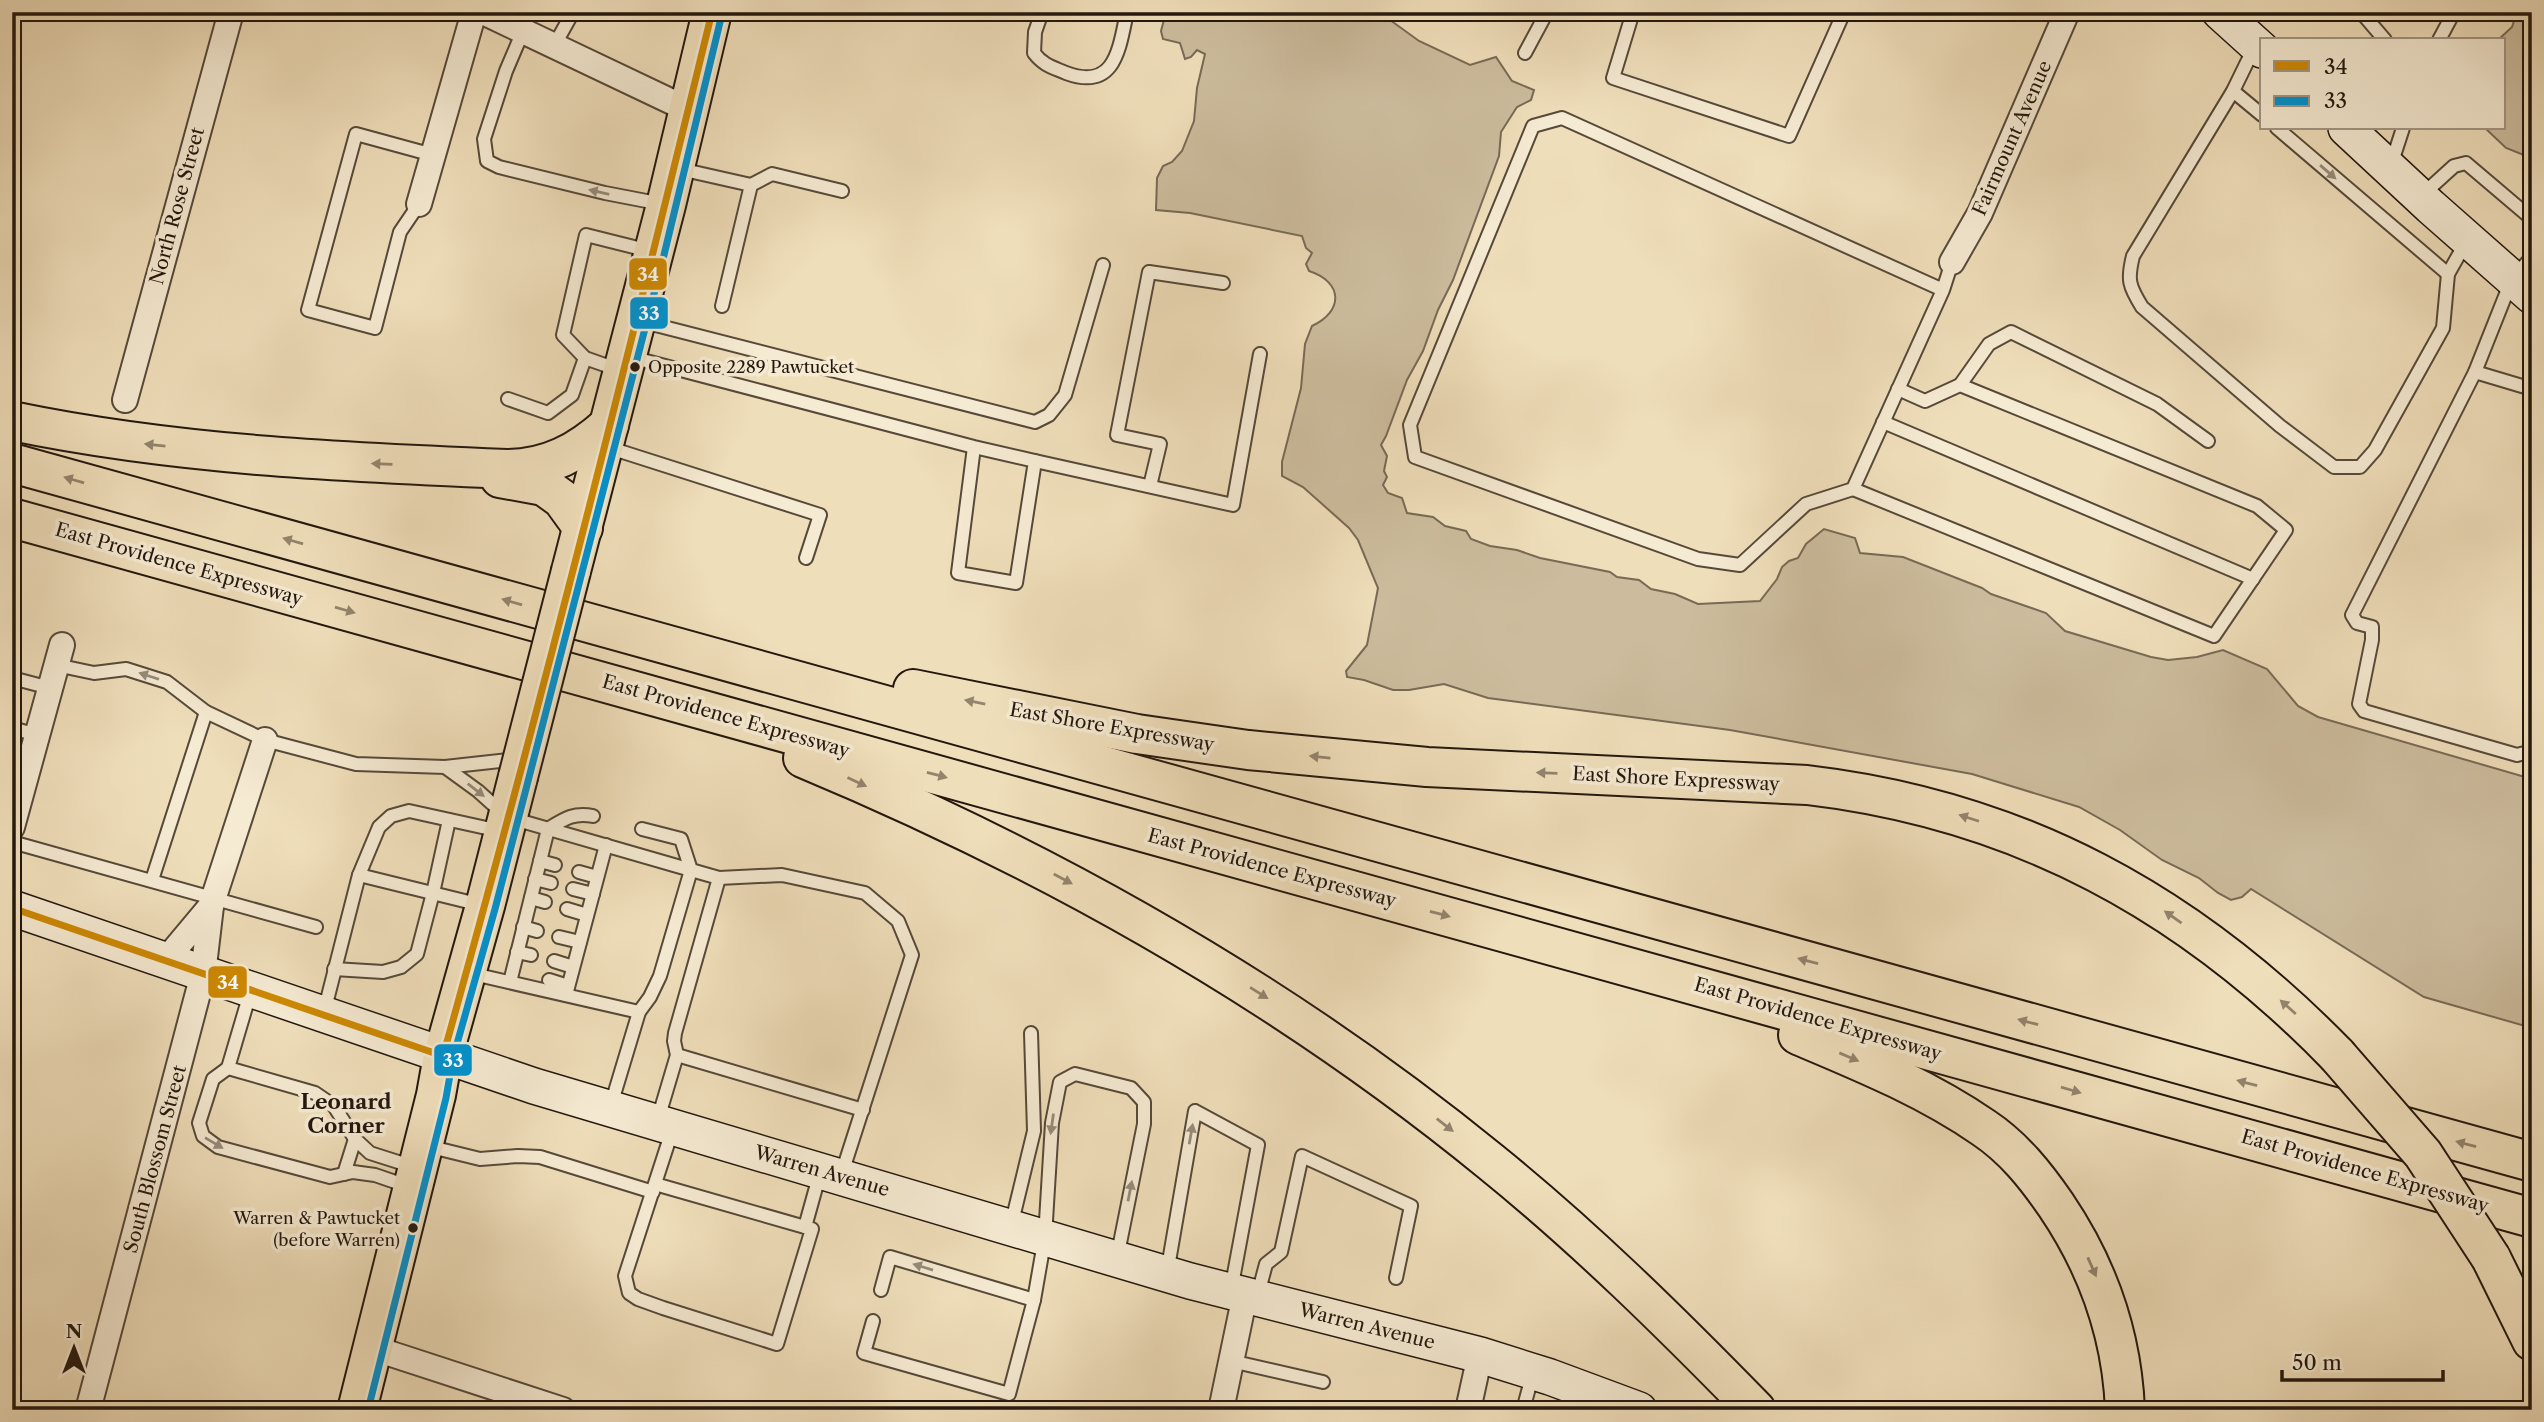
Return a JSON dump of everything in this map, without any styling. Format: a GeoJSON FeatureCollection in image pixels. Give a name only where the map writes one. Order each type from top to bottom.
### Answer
{"type":"FeatureCollection","features":[{"type":"Feature","properties":{"kind":"main road"},"geometry":{"type":"LineString","coordinates":[[357,1410],[443,1056],[485,906],[637,320],[712,12]]}},
{"type":"Feature","properties":{"kind":"main road"},"geometry":{"type":"LineString","coordinates":[[2220,12],[2259,47]]}},
{"type":"Feature","properties":{"kind":"main road"},"geometry":{"type":"LineString","coordinates":[[2348,130],[2467,239],[2525,277]]}},
{"type":"Feature","properties":{"kind":"main road"},"geometry":{"type":"LineString","coordinates":[[12,421],[100,438],[210,452],[311,461],[518,469],[543,465],[606,435]]}},
{"type":"Feature","properties":{"kind":"main road"},"geometry":{"type":"LineString","coordinates":[[12,463],[2532,1162]]}},
{"type":"Feature","properties":{"kind":"main road"},"geometry":{"type":"LineString","coordinates":[[427,466],[544,486],[562,499],[583,527]]}},
{"type":"Feature","properties":{"kind":"main road","name":"East Providence Expressway"},"geometry":{"type":"LineString","coordinates":[[12,518],[2532,1218]]}},
{"type":"Feature","properties":{"kind":"main road"},"geometry":{"type":"LineString","coordinates":[[12,525],[161,559]]}},
{"type":"Feature","properties":{"kind":"main road","name":"East Shore Expressway"},"geometry":{"type":"LineString","coordinates":[[602,627],[1080,723],[1209,745],[1427,767],[1807,785],[1866,793],[1923,805],[2021,837],[2057,852],[2162,909],[2229,956],[2292,1010],[2337,1055],[2423,1154],[2491,1258],[2532,1341]]}},
{"type":"Feature","properties":{"kind":"main road"},"geometry":{"type":"LineString","coordinates":[[659,698],[835,772],[1023,859],[1138,919],[1269,999],[1401,1091],[1492,1163],[1611,1266],[1756,1410]]}},
{"type":"Feature","properties":{"kind":"main road","name":"Warren Avenue"},"geometry":{"type":"LineString","coordinates":[[12,908],[443,1056],[665,1126],[1167,1274],[1480,1355],[1533,1371],[1632,1408]]}},
{"type":"Feature","properties":{"kind":"main road"},"geometry":{"type":"LineString","coordinates":[[1651,973],[1920,1088],[1986,1129],[2031,1169],[2073,1230],[2098,1280],[2120,1353],[2125,1410]]}},
{"type":"Feature","properties":{"kind":"main road"},"geometry":{"type":"LineString","coordinates":[[2491,1258],[2532,1323]]}},
{"type":"Feature","properties":{"kind":"street","name":"North Rose Street"},"geometry":{"type":"LineString","coordinates":[[125,400],[232,12]]}},
{"type":"Feature","properties":{"kind":"street"},"geometry":{"type":"LineString","coordinates":[[419,204],[474,12]]}},
{"type":"Feature","properties":{"kind":"street"},"geometry":{"type":"LineString","coordinates":[[483,12],[689,110]]}},
{"type":"Feature","properties":{"kind":"street","name":"Fairmount Avenue"},"geometry":{"type":"LineString","coordinates":[[1952,262],[1980,213],[2067,12]]}},
{"type":"Feature","properties":{"kind":"street"},"geometry":{"type":"LineString","coordinates":[[12,827],[56,666]]}},
{"type":"Feature","properties":{"kind":"street","name":"South Blossom Street"},"geometry":{"type":"LineString","coordinates":[[88,1410],[204,974],[211,902],[265,740]]}},
{"type":"Feature","properties":{"kind":"street","name":"South Blossom Street"},"geometry":{"type":"LineString","coordinates":[[165,961],[211,902]]}},
{"type":"Feature","properties":{"kind":"street"},"geometry":{"type":"LineString","coordinates":[[1221,1410],[1244,1295]]}},
{"type":"Feature","properties":{"kind":"street"},"geometry":{"type":"LineString","coordinates":[[373,1348],[563,1410]]}},
{"type":"Feature","properties":{"kind":"street"},"geometry":{"type":"LineString","coordinates":[[1468,1410],[1480,1355]]}},
{"type":"Feature","properties":{"kind":"lane"},"geometry":{"type":"LineString","coordinates":[[554,46],[573,12]]}},
{"type":"Feature","properties":{"kind":"lane"},"geometry":{"type":"LineString","coordinates":[[1042,12],[1035,32],[1034,53],[1042,64],[1080,78],[1095,78],[1110,69],[1120,44],[1127,12]]}},
{"type":"Feature","properties":{"kind":"lane"},"geometry":{"type":"LineString","coordinates":[[1525,53],[1547,12]]}},
{"type":"Feature","properties":{"kind":"lane"},"geometry":{"type":"LineString","coordinates":[[1633,12],[1613,78],[1789,136],[1844,12]]}},
{"type":"Feature","properties":{"kind":"lane"},"geometry":{"type":"LineString","coordinates":[[2361,12],[2383,38]]}},
{"type":"Feature","properties":{"kind":"lane"},"geometry":{"type":"LineString","coordinates":[[2440,38],[2454,12]]}},
{"type":"Feature","properties":{"kind":"lane"},"geometry":{"type":"LineString","coordinates":[[523,32],[506,71],[484,139],[487,161],[499,167],[666,205]]}},
{"type":"Feature","properties":{"kind":"lane"},"geometry":{"type":"LineString","coordinates":[[2259,47],[2133,256],[2128,274],[2131,289],[2142,307],[2280,426],[2334,467],[2360,467],[2375,450],[2443,328],[2448,274],[2467,239]]}},
{"type":"Feature","properties":{"kind":"lane"},"geometry":{"type":"LineString","coordinates":[[2233,90],[2260,113]]}},
{"type":"Feature","properties":{"kind":"lane"},"geometry":{"type":"LineString","coordinates":[[1943,289],[1562,118],[1533,126],[1410,425],[1415,457],[1698,559],[1740,565],[1806,504],[1853,489],[2214,636],[2286,530],[2257,506],[1960,385]]}},
{"type":"Feature","properties":{"kind":"lane"},"geometry":{"type":"LineString","coordinates":[[2279,130],[2448,274]]}},
{"type":"Feature","properties":{"kind":"lane"},"geometry":{"type":"LineString","coordinates":[[2390,169],[2402,130]]}},
{"type":"Feature","properties":{"kind":"lane"},"geometry":{"type":"LineString","coordinates":[[419,204],[400,232],[375,328],[308,310],[356,134],[433,155]]}},
{"type":"Feature","properties":{"kind":"lane"},"geometry":{"type":"LineString","coordinates":[[2420,197],[2454,166],[2466,163],[2532,219]]}},
{"type":"Feature","properties":{"kind":"lane"},"geometry":{"type":"LineString","coordinates":[[675,167],[751,185],[772,174],[842,191]]}},
{"type":"Feature","properties":{"kind":"lane"},"geometry":{"type":"LineString","coordinates":[[722,306],[751,185]]}},
{"type":"Feature","properties":{"kind":"lane"},"geometry":{"type":"LineString","coordinates":[[654,252],[586,235],[563,335],[585,358],[625,364],[1233,505],[1259,354]]}},
{"type":"Feature","properties":{"kind":"lane"},"geometry":{"type":"LineString","coordinates":[[1853,489],[1943,289],[1952,262]]}},
{"type":"Feature","properties":{"kind":"lane"},"geometry":{"type":"LineString","coordinates":[[637,320],[1035,422],[1049,415],[1065,395],[1103,265]]}},
{"type":"Feature","properties":{"kind":"lane"},"geometry":{"type":"LineString","coordinates":[[1150,486],[1160,444],[1117,435],[1149,272],[1223,284]]}},
{"type":"Feature","properties":{"kind":"lane"},"geometry":{"type":"LineString","coordinates":[[2525,277],[2352,615],[2357,623],[2372,627],[2372,640],[2359,704],[2364,712],[2517,755],[2532,751]]}},
{"type":"Feature","properties":{"kind":"lane"},"geometry":{"type":"LineString","coordinates":[[1898,389],[1925,401],[1960,385],[1989,344],[2011,332],[2157,404],[2208,441]]}},
{"type":"Feature","properties":{"kind":"lane"},"geometry":{"type":"LineString","coordinates":[[508,399],[548,413],[572,396],[585,358]]}},
{"type":"Feature","properties":{"kind":"lane"},"geometry":{"type":"LineString","coordinates":[[2475,372],[2532,389]]}},
{"type":"Feature","properties":{"kind":"lane"},"geometry":{"type":"LineString","coordinates":[[1883,422],[2253,579]]}},
{"type":"Feature","properties":{"kind":"lane"},"geometry":{"type":"LineString","coordinates":[[606,435],[820,515],[806,558]]}},
{"type":"Feature","properties":{"kind":"lane"},"geometry":{"type":"LineString","coordinates":[[974,447],[958,573],[1016,583],[1035,461]]}},
{"type":"Feature","properties":{"kind":"lane"},"geometry":{"type":"LineString","coordinates":[[12,678],[56,666],[94,673],[125,668],[167,682],[206,712],[265,740],[356,764],[520,768]]}},
{"type":"Feature","properties":{"kind":"lane"},"geometry":{"type":"LineString","coordinates":[[152,880],[206,712]]}},
{"type":"Feature","properties":{"kind":"lane"},"geometry":{"type":"LineString","coordinates":[[12,728],[37,736]]}},
{"type":"Feature","properties":{"kind":"lane"},"geometry":{"type":"LineString","coordinates":[[445,767],[478,791],[505,825]]}},
{"type":"Feature","properties":{"kind":"lane"},"geometry":{"type":"LineString","coordinates":[[323,1015],[359,875],[379,827],[391,816],[409,811],[449,820],[548,829],[719,878],[782,875],[865,893],[898,920],[912,954],[863,1110],[805,1227]]}},
{"type":"Feature","properties":{"kind":"lane"},"geometry":{"type":"LineString","coordinates":[[516,975],[517,952],[548,829],[570,816],[593,816]]}},
{"type":"Feature","properties":{"kind":"lane"},"geometry":{"type":"LineString","coordinates":[[334,969],[383,972],[401,967],[417,954],[449,820]]}},
{"type":"Feature","properties":{"kind":"lane"},"geometry":{"type":"LineString","coordinates":[[610,1109],[639,1012],[650,998],[660,976],[691,870],[681,839],[642,829]]}},
{"type":"Feature","properties":{"kind":"lane"},"geometry":{"type":"LineString","coordinates":[[12,842],[152,880],[211,902],[316,927]]}},
{"type":"Feature","properties":{"kind":"lane"},"geometry":{"type":"LineString","coordinates":[[567,990],[606,845]]}},
{"type":"Feature","properties":{"kind":"lane"},"geometry":{"type":"LineString","coordinates":[[540,862],[555,865]]}},
{"type":"Feature","properties":{"kind":"lane"},"geometry":{"type":"LineString","coordinates":[[579,872],[597,877]]}},
{"type":"Feature","properties":{"kind":"lane"},"geometry":{"type":"LineString","coordinates":[[359,875],[485,906]]}},
{"type":"Feature","properties":{"kind":"lane"},"geometry":{"type":"LineString","coordinates":[[251,990],[228,1068],[213,1079],[199,1123],[203,1136],[218,1147],[330,1177],[353,1172],[375,1175],[480,1159],[540,1157],[654,1188],[812,1229],[777,1343],[638,1299],[629,1293],[625,1276],[654,1188],[677,1055],[675,1033],[719,878]]}},
{"type":"Feature","properties":{"kind":"lane"},"geometry":{"type":"LineString","coordinates":[[535,879],[551,883]]}},
{"type":"Feature","properties":{"kind":"lane"},"geometry":{"type":"LineString","coordinates":[[573,889],[593,894]]}},
{"type":"Feature","properties":{"kind":"lane"},"geometry":{"type":"LineString","coordinates":[[531,898],[545,902]]}},
{"type":"Feature","properties":{"kind":"lane"},"geometry":{"type":"LineString","coordinates":[[567,909],[587,915]]}},
{"type":"Feature","properties":{"kind":"lane"},"geometry":{"type":"LineString","coordinates":[[523,927],[537,931]]}},
{"type":"Feature","properties":{"kind":"lane"},"geometry":{"type":"LineString","coordinates":[[559,937],[580,942]]}},
{"type":"Feature","properties":{"kind":"lane"},"geometry":{"type":"LineString","coordinates":[[517,952],[531,955]]}},
{"type":"Feature","properties":{"kind":"lane"},"geometry":{"type":"LineString","coordinates":[[554,961],[573,967]]}},
{"type":"Feature","properties":{"kind":"lane"},"geometry":{"type":"LineString","coordinates":[[467,972],[516,975],[639,1012]]}},
{"type":"Feature","properties":{"kind":"lane"},"geometry":{"type":"LineString","coordinates":[[550,980],[567,990]]}},
{"type":"Feature","properties":{"kind":"lane"},"geometry":{"type":"LineString","coordinates":[[1011,1227],[1034,1131],[1031,1033]]}},
{"type":"Feature","properties":{"kind":"lane"},"geometry":{"type":"LineString","coordinates":[[677,1055],[863,1110]]}},
{"type":"Feature","properties":{"kind":"lane"},"geometry":{"type":"LineString","coordinates":[[228,1068],[315,1093],[334,1105],[355,1139],[370,1153],[418,1167]]}},
{"type":"Feature","properties":{"kind":"lane"},"geometry":{"type":"LineString","coordinates":[[873,1321],[864,1353],[1009,1394],[1034,1300],[1045,1237],[1052,1123],[1060,1082],[1075,1074],[1131,1088],[1144,1102],[1144,1124],[1117,1258]]}},
{"type":"Feature","properties":{"kind":"lane"},"geometry":{"type":"LineString","coordinates":[[1167,1274],[1195,1111],[1258,1145],[1244,1295]]}},
{"type":"Feature","properties":{"kind":"lane"},"geometry":{"type":"LineString","coordinates":[[344,1174],[355,1139]]}},
{"type":"Feature","properties":{"kind":"lane"},"geometry":{"type":"LineString","coordinates":[[1244,1295],[1266,1264],[1282,1252],[1302,1156],[1411,1206],[1396,1278]]}},
{"type":"Feature","properties":{"kind":"lane"},"geometry":{"type":"LineString","coordinates":[[881,1290],[890,1257],[1034,1300]]}},
{"type":"Feature","properties":{"kind":"lane"},"geometry":{"type":"LineString","coordinates":[[1231,1361],[1323,1382]]}},
{"type":"Feature","properties":{"kind":"lane"},"geometry":{"type":"LineString","coordinates":[[1523,1410],[1533,1371]]}},
{"type":"Feature","properties":{"kind":"shaded area"},"geometry":{"type":"Polygon","coordinates":[[[1166,12],[1379,12],[1419,41],[1470,65],[1496,57],[1512,81],[1534,90],[1531,100],[1517,107],[1501,132],[1499,156],[1453,280],[1438,310],[1423,351],[1407,380],[1381,445],[1387,456],[1384,471],[1387,477],[1383,485],[1388,493],[1402,498],[1407,513],[1433,517],[1445,526],[1466,531],[1471,539],[1490,546],[1517,550],[1540,558],[1610,572],[1617,577],[1639,580],[1651,589],[1675,594],[1698,604],[1760,601],[1777,579],[1782,567],[1798,558],[1806,544],[1824,529],[1855,538],[1860,553],[1903,557],[1991,594],[2046,613],[2065,631],[2168,660],[2197,657],[2223,650],[2267,669],[2298,706],[2318,717],[2532,779],[2532,1028],[2424,997],[2251,889],[2242,897],[2231,900],[2079,807],[1972,774],[1730,730],[1488,698],[1444,684],[1393,690],[1347,677],[1346,671],[1367,645],[1378,588],[1358,540],[1349,528],[1303,487],[1282,476],[1282,462],[1301,388],[1305,344],[1312,326],[1330,313],[1335,297],[1333,289],[1320,276],[1309,271],[1306,264],[1312,253],[1306,248],[1302,236],[1190,213],[1156,210],[1157,178],[1163,166],[1172,162],[1182,151],[1194,121],[1197,88],[1205,54],[1197,50],[1185,59],[1180,43],[1163,39],[1161,31],[1166,12]]]}},
{"type":"Feature","properties":{"kind":"shaded area"},"geometry":{"type":"Polygon","coordinates":[[[2517,12],[2532,12],[2532,166],[2528,168],[2524,155],[2506,148],[2487,130],[2506,130],[2506,38],[2500,38],[2512,27],[2517,12]]]}},
{"type":"Feature","properties":{"kind":"transit line","name":"34"},"geometry":{"type":"LineString","coordinates":[[443,1056],[582,535],[712,12]]}},
{"type":"Feature","properties":{"kind":"transit line","name":"33"},"geometry":{"type":"LineString","coordinates":[[368,1410],[446,1098],[453,1058],[495,909],[664,255],[722,14]]}},
{"type":"Feature","properties":{"kind":"transit line","name":"34"},"geometry":{"type":"LineString","coordinates":[[12,908],[443,1056]]}},
{"type":"Feature","properties":{"kind":"place","name":"Opposite 2289 Pawtucket"},"geometry":{"type":"Point","coordinates":[635,367]}},
{"type":"Feature","properties":{"kind":"place","name":"Warren & Pawtucket (before Warren)"},"geometry":{"type":"Point","coordinates":[413,1228]}},
{"type":"Feature","properties":{"kind":"district","name":"Leonard Corner"},"geometry":{"type":"Point","coordinates":[346,1113]}}]}
